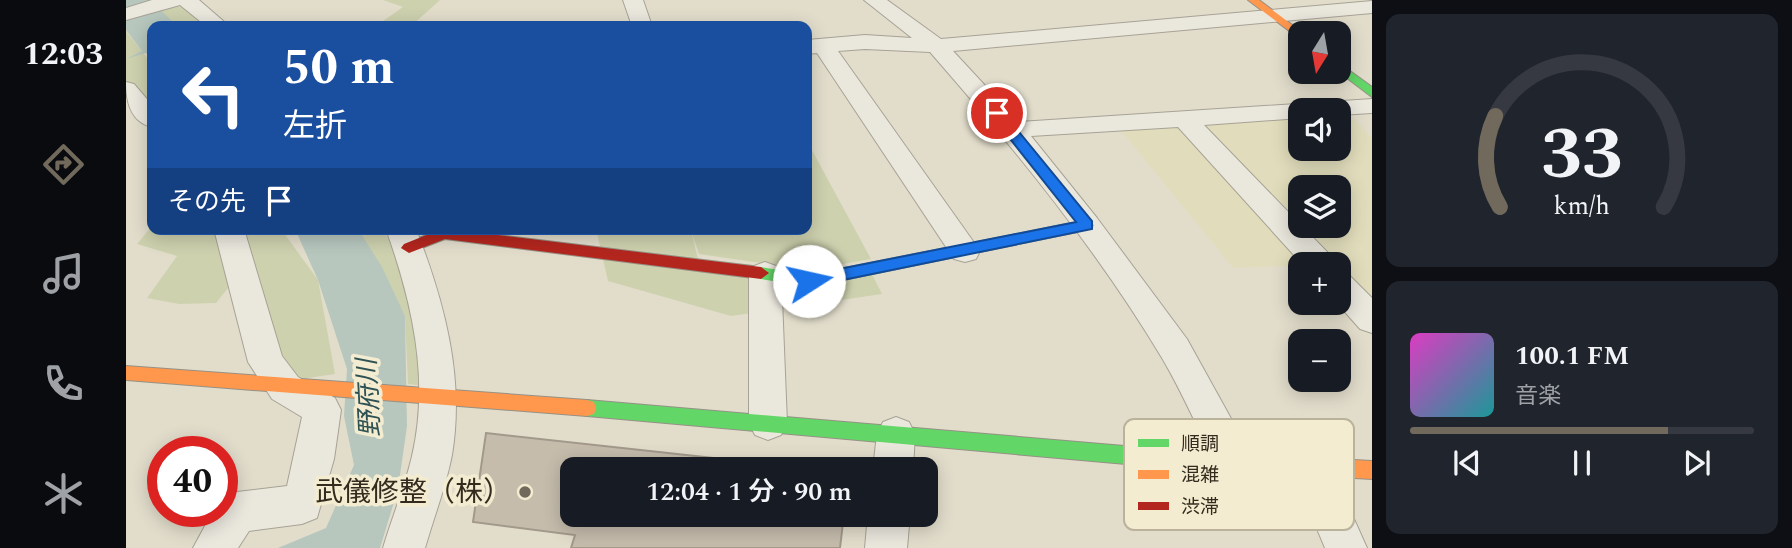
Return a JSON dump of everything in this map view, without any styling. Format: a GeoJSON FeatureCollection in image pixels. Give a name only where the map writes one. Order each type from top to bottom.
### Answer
{"type":"FeatureCollection","features":[{"type":"Feature","properties":{"kind":"street"},"geometry":{"type":"LineString","coordinates":[[126,14],[174,0]]}},
{"type":"Feature","properties":{"kind":"street"},"geometry":{"type":"LineString","coordinates":[[187,0],[212,21]]}},
{"type":"Feature","properties":{"kind":"street"},"geometry":{"type":"LineString","coordinates":[[633,0],[640,21]]}},
{"type":"Feature","properties":{"kind":"street"},"geometry":{"type":"LineString","coordinates":[[873,0],[936,46],[1012,130],[1087,225],[1175,349],[1212,419]]}},
{"type":"Feature","properties":{"kind":"street"},"geometry":{"type":"LineString","coordinates":[[1254,0],[1288,27]]}},
{"type":"Feature","properties":{"kind":"street"},"geometry":{"type":"LineString","coordinates":[[815,46],[864,42],[936,46],[1372,7]]}},
{"type":"Feature","properties":{"kind":"street"},"geometry":{"type":"LineString","coordinates":[[815,46],[965,251]]}},
{"type":"Feature","properties":{"kind":"street"},"geometry":{"type":"LineString","coordinates":[[1351,77],[1370,94]]}},
{"type":"Feature","properties":{"kind":"street"},"geometry":{"type":"LineString","coordinates":[[126,89],[147,114]]}},
{"type":"Feature","properties":{"kind":"street"},"geometry":{"type":"LineString","coordinates":[[1351,98],[1370,94]]}},
{"type":"Feature","properties":{"kind":"street"},"geometry":{"type":"LineString","coordinates":[[1012,130],[1288,111]]}},
{"type":"Feature","properties":{"kind":"street"},"geometry":{"type":"LineString","coordinates":[[1183,117],[1309,252]]}},
{"type":"Feature","properties":{"kind":"street"},"geometry":{"type":"LineString","coordinates":[[497,235],[809,281],[1087,225]]}},
{"type":"Feature","properties":{"kind":"street"},"geometry":{"type":"LineString","coordinates":[[214,548],[237,512],[302,504],[314,459],[322,410],[285,388],[266,362],[231,235]]}},
{"type":"Feature","properties":{"kind":"street"},"geometry":{"type":"LineString","coordinates":[[404,548],[432,454],[428,395],[435,359],[405,239],[431,235]]}},
{"type":"Feature","properties":{"kind":"street"},"geometry":{"type":"LineString","coordinates":[[765,274],[768,423]]}},
{"type":"Feature","properties":{"kind":"street"},"geometry":{"type":"LineString","coordinates":[[1351,297],[1372,320]]}},
{"type":"Feature","properties":{"kind":"street"},"geometry":{"type":"LineString","coordinates":[[127,374],[768,423],[895,452],[1124,460]]}},
{"type":"Feature","properties":{"kind":"street"},"geometry":{"type":"LineString","coordinates":[[1354,469],[1372,470]]}},
{"type":"Feature","properties":{"kind":"street"},"geometry":{"type":"LineString","coordinates":[[886,548],[888,527]]}},
{"type":"Feature","properties":{"kind":"street"},"geometry":{"type":"LineString","coordinates":[[1338,530],[1346,548]]}},
{"type":"Feature","properties":{"kind":"shaded area"},"geometry":{"type":"Polygon","coordinates":[[[1288,112],[1288,161],[1351,161],[1351,116],[1372,138],[1372,324],[1351,300],[1351,252],[1288,252],[1288,266],[1233,268],[1114,122],[1288,112]]]}},
{"type":"Feature","properties":{"kind":"green space"},"geometry":{"type":"Polygon","coordinates":[[[383,0],[440,0],[417,21],[383,21],[403,7],[383,0]]]}},
{"type":"Feature","properties":{"kind":"green space"},"geometry":{"type":"Polygon","coordinates":[[[169,6],[185,7],[200,21],[171,21],[158,9],[169,6]]]}},
{"type":"Feature","properties":{"kind":"green space"},"geometry":{"type":"Polygon","coordinates":[[[126,31],[147,58],[147,111],[126,81],[126,31]]]}},
{"type":"Feature","properties":{"kind":"green space"},"geometry":{"type":"Polygon","coordinates":[[[812,150],[871,259],[808,270],[699,254],[692,235],[812,235],[812,150]]]}},
{"type":"Feature","properties":{"kind":"green space"},"geometry":{"type":"Polygon","coordinates":[[[147,232],[147,235],[285,235],[318,280],[335,374],[281,382],[241,272],[216,303],[179,304],[147,298],[177,256],[137,244],[147,232]]]}},
{"type":"Feature","properties":{"kind":"green space"},"geometry":{"type":"Polygon","coordinates":[[[360,235],[386,235],[403,261],[424,386],[408,384],[405,316],[360,235]]]}},
{"type":"Feature","properties":{"kind":"green space"},"geometry":{"type":"Polygon","coordinates":[[[597,235],[692,235],[699,263],[809,281],[870,270],[882,294],[731,316],[608,281],[597,235]]]}},
{"type":"Feature","properties":{"kind":"water"},"geometry":{"type":"Polygon","coordinates":[[[126,0],[150,0],[172,21],[147,21],[147,54],[126,59],[142,51],[126,30],[126,0]]]}},
{"type":"Feature","properties":{"kind":"water","name":"野府川"},"geometry":{"type":"Polygon","coordinates":[[[298,235],[362,235],[382,267],[405,316],[407,426],[398,489],[380,548],[278,548],[326,528],[354,465],[344,416],[347,369],[318,280],[298,235]]]}},
{"type":"Feature","properties":{"kind":"building","name":"武儀修整（株）"},"geometry":{"type":"Polygon","coordinates":[[[486,433],[705,457],[560,457],[560,527],[842,527],[840,548],[571,548],[575,535],[473,522],[486,433]]]}},
{"type":"Feature","properties":{"kind":"traffic: fast"},"geometry":{"type":"LineString","coordinates":[[1351,76],[1372,93]]}},
{"type":"Feature","properties":{"kind":"traffic: fast"},"geometry":{"type":"LineString","coordinates":[[761,273],[809,281],[1087,225]]}},
{"type":"Feature","properties":{"kind":"traffic: fast"},"geometry":{"type":"LineString","coordinates":[[587,408],[1124,455]]}},
{"type":"Feature","properties":{"kind":"traffic: slow"},"geometry":{"type":"LineString","coordinates":[[1253,0],[1288,27]]}},
{"type":"Feature","properties":{"kind":"traffic: slow"},"geometry":{"type":"LineString","coordinates":[[126,373],[587,408]]}},
{"type":"Feature","properties":{"kind":"traffic: slow"},"geometry":{"type":"LineString","coordinates":[[1354,469],[1372,470]]}},
{"type":"Feature","properties":{"kind":"traffic: jam"},"geometry":{"type":"LineString","coordinates":[[409,248],[442,235]]}},
{"type":"Feature","properties":{"kind":"traffic: jam"},"geometry":{"type":"LineString","coordinates":[[452,235],[761,273]]}},
{"type":"Feature","properties":{"kind":"place","name":"武儀修整（株）"},"geometry":{"type":"Point","coordinates":[525,492]}},
{"type":"Feature","properties":{"kind":"route"},"geometry":{"type":"LineString","coordinates":[[809,281],[1087,225],[997,113]]}}]}
